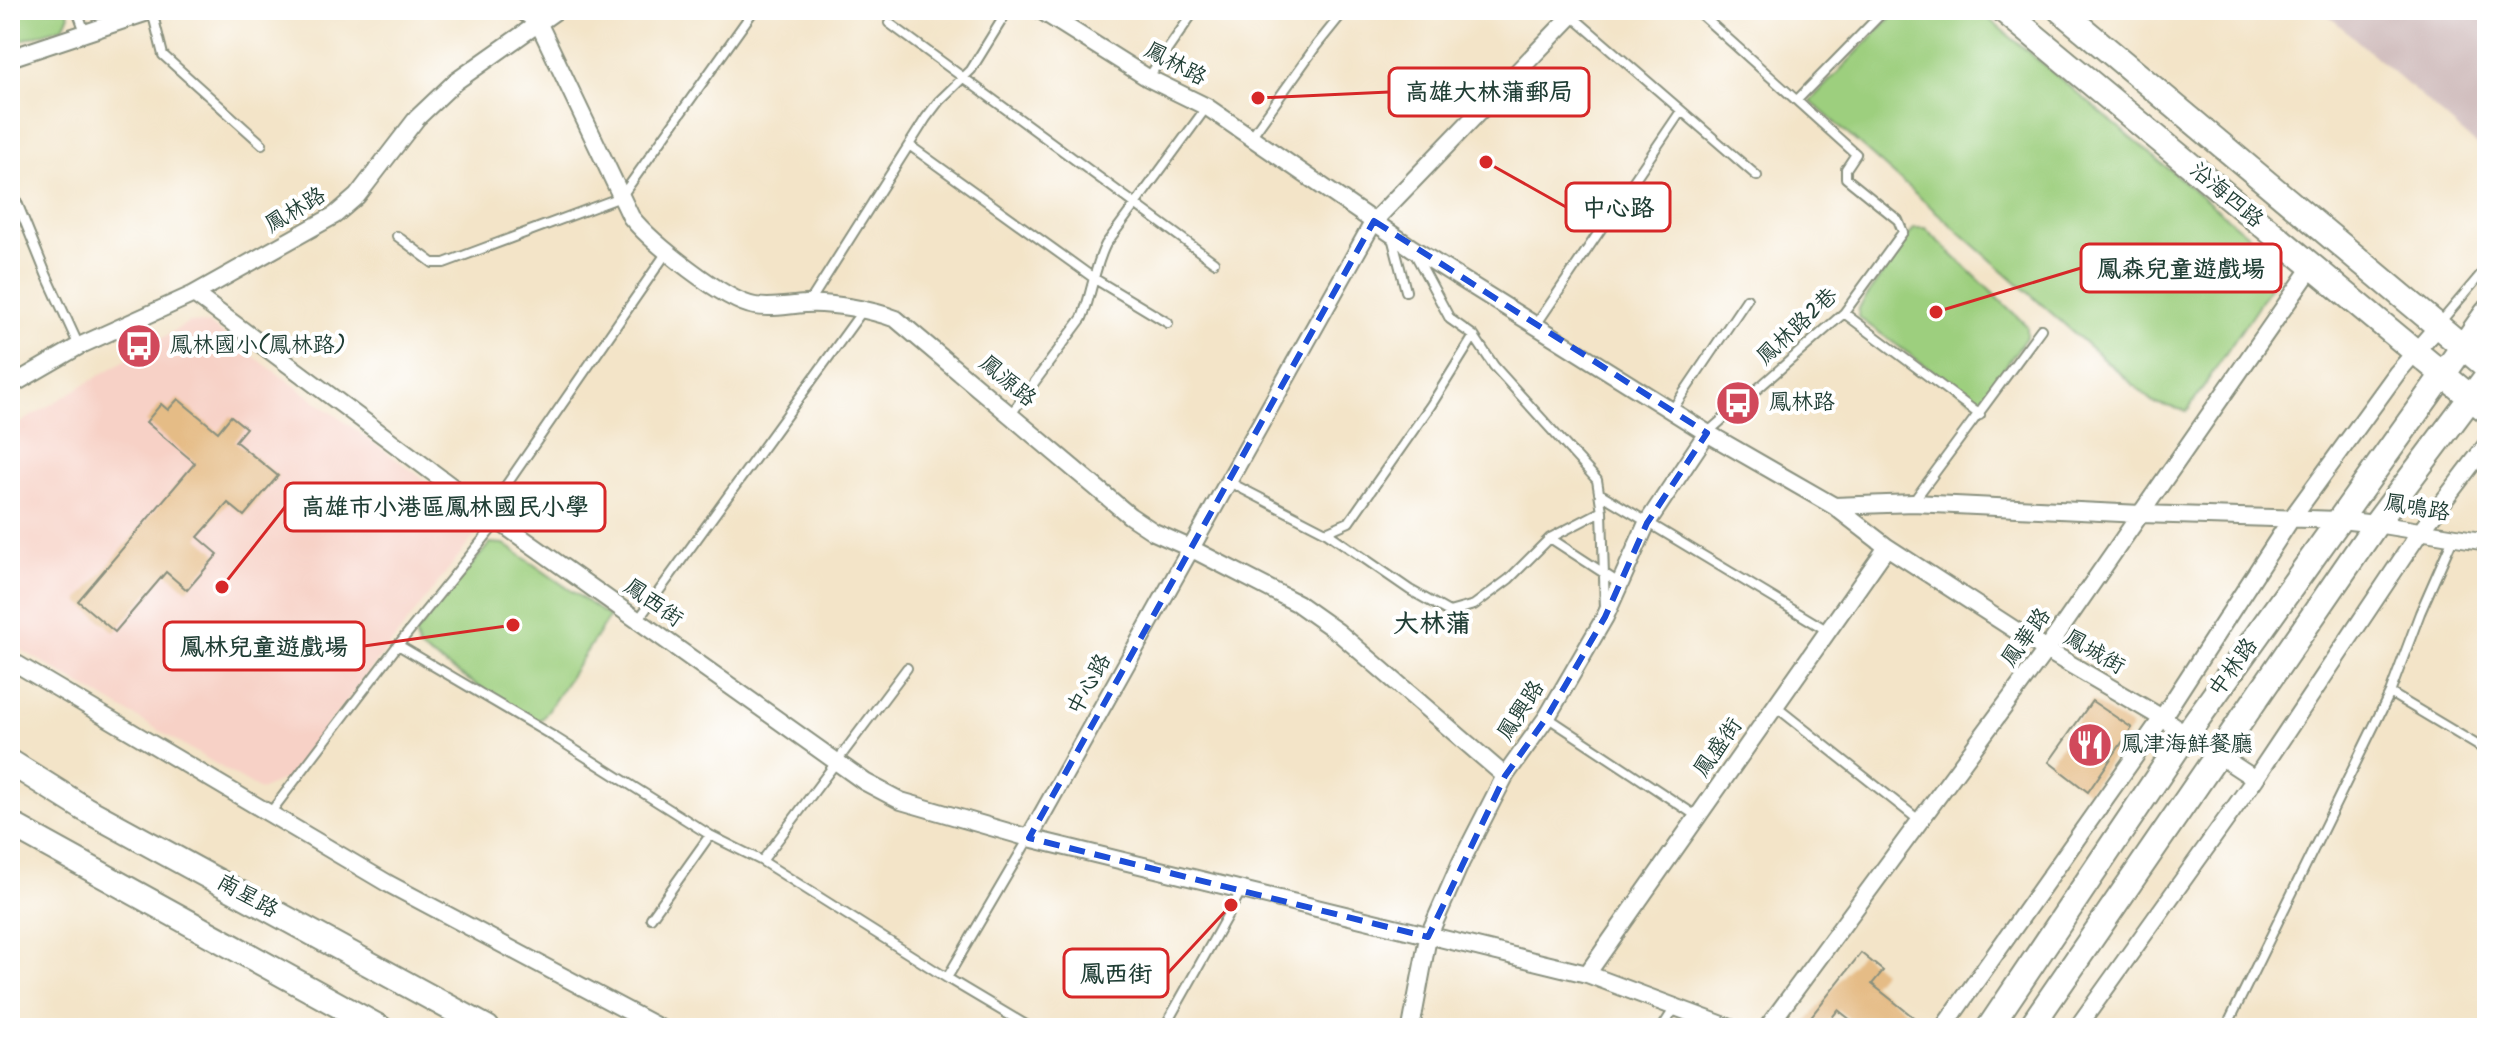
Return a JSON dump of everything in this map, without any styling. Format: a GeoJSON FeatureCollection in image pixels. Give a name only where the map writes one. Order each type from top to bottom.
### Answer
{"type":"FeatureCollection","features":[{"type":"Feature","properties":{"kind":"street"},"geometry":{"type":"LineString","coordinates":[[10,58],[153,10]]}},
{"type":"Feature","properties":{"kind":"street"},"geometry":{"type":"LineString","coordinates":[[521,10],[538,22]]}},
{"type":"Feature","properties":{"kind":"street","name":"鳳林路"},"geometry":{"type":"LineString","coordinates":[[10,386],[79,346],[194,294],[335,215],[357,196],[417,118],[455,82],[557,10]]}},
{"type":"Feature","properties":{"kind":"street","name":"鳳林路"},"geometry":{"type":"LineString","coordinates":[[1040,10],[1148,78],[1207,107],[1412,248],[1671,411],[1834,506]]}},
{"type":"Feature","properties":{"kind":"street","name":"沿海四路"},"geometry":{"type":"LineString","coordinates":[[2003,10],[2479,404]]}},
{"type":"Feature","properties":{"kind":"street","name":"沿海四路"},"geometry":{"type":"LineString","coordinates":[[2060,10],[2487,367]]}},
{"type":"Feature","properties":{"kind":"street","name":"中心路"},"geometry":{"type":"LineString","coordinates":[[1029,838],[1374,221],[1574,13]]}},
{"type":"Feature","properties":{"kind":"street","name":"鳳源路"},"geometry":{"type":"LineString","coordinates":[[538,22],[621,197],[642,231],[736,300],[754,306],[809,303],[864,309],[896,319],[1130,516],[1154,532],[1297,603],[1338,632],[1505,776]]}},
{"type":"Feature","properties":{"kind":"street","name":"鳳華路"},"geometry":{"type":"LineString","coordinates":[[1767,1028],[2046,650],[2312,267]]}},
{"type":"Feature","properties":{"kind":"street","name":"鳳西街"},"geometry":{"type":"LineString","coordinates":[[194,294],[492,517],[865,782],[901,801],[1029,838],[1587,974],[1731,1028]]}},
{"type":"Feature","properties":{"kind":"street","name":"中林路"},"geometry":{"type":"LineString","coordinates":[[1989,1028],[2186,735],[2487,313]]}},
{"type":"Feature","properties":{"kind":"street","name":"中林路"},"geometry":{"type":"LineString","coordinates":[[1943,1028],[2162,718],[2291,519],[2397,373],[2437,327]]}},
{"type":"Feature","properties":{"kind":"street","name":"中林路"},"geometry":{"type":"LineString","coordinates":[[2030,1028],[2376,524],[2479,404],[2487,376]]}},
{"type":"Feature","properties":{"kind":"street","name":"鳳興路"},"geometry":{"type":"LineString","coordinates":[[1411,1028],[1428,937],[1461,862],[1505,776],[1547,717],[1605,617],[1647,523],[1707,433]]}},
{"type":"Feature","properties":{"kind":"street"},"geometry":{"type":"LineString","coordinates":[[2077,1028],[2255,779],[2420,532],[2487,444]]}},
{"type":"Feature","properties":{"kind":"street"},"geometry":{"type":"LineString","coordinates":[[1834,506],[1913,503],[2340,520]]}},
{"type":"Feature","properties":{"kind":"street","name":"鳳城街"},"geometry":{"type":"LineString","coordinates":[[1834,506],[1887,547],[2255,779]]}},
{"type":"Feature","properties":{"kind":"street","name":"鳳鳴路"},"geometry":{"type":"LineString","coordinates":[[2340,520],[2487,542]]}},
{"type":"Feature","properties":{"kind":"street","name":"鳳盛街"},"geometry":{"type":"LineString","coordinates":[[1587,974],[1887,547]]}},
{"type":"Feature","properties":{"kind":"street"},"geometry":{"type":"LineString","coordinates":[[10,660],[387,883],[660,1028]]}},
{"type":"Feature","properties":{"kind":"street","name":"南星路"},"geometry":{"type":"LineString","coordinates":[[10,762],[85,809],[487,1028]]}},
{"type":"Feature","properties":{"kind":"street"},"geometry":{"type":"LineString","coordinates":[[10,824],[380,1028]]}},
{"type":"Feature","properties":{"kind":"lane"},"geometry":{"type":"LineString","coordinates":[[77,10],[85,32]]}},
{"type":"Feature","properties":{"kind":"lane"},"geometry":{"type":"LineString","coordinates":[[153,10],[163,55],[262,144]]}},
{"type":"Feature","properties":{"kind":"lane"},"geometry":{"type":"LineString","coordinates":[[397,236],[433,263],[444,263],[621,197],[754,10]]}},
{"type":"Feature","properties":{"kind":"lane"},"geometry":{"type":"LineString","coordinates":[[809,303],[909,145],[939,101],[971,70],[1008,10]]}},
{"type":"Feature","properties":{"kind":"lane"},"geometry":{"type":"LineString","coordinates":[[1148,78],[1195,10]]}},
{"type":"Feature","properties":{"kind":"lane"},"geometry":{"type":"LineString","coordinates":[[1251,137],[1345,10]]}},
{"type":"Feature","properties":{"kind":"lane","name":"鳳林路2巷"},"geometry":{"type":"LineString","coordinates":[[1696,10],[1856,154],[1846,169],[1846,178],[1902,226],[1903,232],[1844,313],[1707,433]]}},
{"type":"Feature","properties":{"kind":"lane"},"geometry":{"type":"LineString","coordinates":[[1797,100],[1885,10]]}},
{"type":"Feature","properties":{"kind":"lane"},"geometry":{"type":"LineString","coordinates":[[1574,13],[1757,176]]}},
{"type":"Feature","properties":{"kind":"lane"},"geometry":{"type":"LineString","coordinates":[[889,23],[1214,262]]}},
{"type":"Feature","properties":{"kind":"lane"},"geometry":{"type":"LineString","coordinates":[[1011,414],[1082,318],[1106,244],[1207,107]]}},
{"type":"Feature","properties":{"kind":"lane"},"geometry":{"type":"LineString","coordinates":[[1535,325],[1681,111]]}},
{"type":"Feature","properties":{"kind":"lane"},"geometry":{"type":"LineString","coordinates":[[909,145],[1095,279],[1168,323]]}},
{"type":"Feature","properties":{"kind":"lane"},"geometry":{"type":"LineString","coordinates":[[10,180],[12,194],[79,346]]}},
{"type":"Feature","properties":{"kind":"lane"},"geometry":{"type":"LineString","coordinates":[[1390,232],[1406,291]]}},
{"type":"Feature","properties":{"kind":"lane"},"geometry":{"type":"LineString","coordinates":[[1412,248],[1450,319],[1474,336],[1494,366],[1597,480],[1602,511],[1605,617]]}},
{"type":"Feature","properties":{"kind":"lane"},"geometry":{"type":"LineString","coordinates":[[270,813],[492,517],[668,251]]}},
{"type":"Feature","properties":{"kind":"lane"},"geometry":{"type":"LineString","coordinates":[[2437,327],[2487,267]]}},
{"type":"Feature","properties":{"kind":"lane"},"geometry":{"type":"LineString","coordinates":[[1671,411],[1747,299]]}},
{"type":"Feature","properties":{"kind":"lane"},"geometry":{"type":"LineString","coordinates":[[638,620],[864,309]]}},
{"type":"Feature","properties":{"kind":"lane"},"geometry":{"type":"LineString","coordinates":[[1844,313],[1980,415]]}},
{"type":"Feature","properties":{"kind":"lane"},"geometry":{"type":"LineString","coordinates":[[1913,503],[2041,329]]}},
{"type":"Feature","properties":{"kind":"lane"},"geometry":{"type":"LineString","coordinates":[[1326,532],[1349,522],[1431,405],[1474,336]]}},
{"type":"Feature","properties":{"kind":"lane"},"geometry":{"type":"LineString","coordinates":[[1229,482],[1326,532],[1410,590],[1449,612],[1474,605],[1497,588],[1550,538],[1602,511]]}},
{"type":"Feature","properties":{"kind":"lane"},"geometry":{"type":"LineString","coordinates":[[1599,493],[1828,631]]}},
{"type":"Feature","properties":{"kind":"lane"},"geometry":{"type":"LineString","coordinates":[[1550,538],[1620,584]]}},
{"type":"Feature","properties":{"kind":"lane"},"geometry":{"type":"LineString","coordinates":[[2226,1028],[2390,693],[2453,538]]}},
{"type":"Feature","properties":{"kind":"lane"},"geometry":{"type":"LineString","coordinates":[[398,645],[556,738],[710,835],[762,861],[1031,1028]]}},
{"type":"Feature","properties":{"kind":"lane"},"geometry":{"type":"LineString","coordinates":[[762,861],[907,668]]}},
{"type":"Feature","properties":{"kind":"lane"},"geometry":{"type":"LineString","coordinates":[[2390,693],[2487,751]]}},
{"type":"Feature","properties":{"kind":"lane"},"geometry":{"type":"LineString","coordinates":[[1775,706],[1920,821]]}},
{"type":"Feature","properties":{"kind":"lane"},"geometry":{"type":"LineString","coordinates":[[1547,717],[1698,817]]}},
{"type":"Feature","properties":{"kind":"lane"},"geometry":{"type":"LineString","coordinates":[[651,918],[710,835]]}},
{"type":"Feature","properties":{"kind":"lane"},"geometry":{"type":"LineString","coordinates":[[947,978],[1029,838]]}},
{"type":"Feature","properties":{"kind":"lane"},"geometry":{"type":"LineString","coordinates":[[1164,1028],[1241,891]]}},
{"type":"Feature","properties":{"kind":"lane"},"geometry":{"type":"LineString","coordinates":[[1662,1028],[1676,1006]]}},
{"type":"Feature","properties":{"kind":"highlighted area"},"geometry":{"type":"Polygon","coordinates":[[[1374,221],[1707,433],[1647,523],[1605,617],[1547,717],[1505,776],[1428,937],[1029,838],[1374,221]]]}},
{"type":"Feature","properties":{"kind":"shaded area"},"geometry":{"type":"Polygon","coordinates":[[[2322,10],[2487,10],[2487,154],[2322,10]]]}},
{"type":"Feature","properties":{"kind":"shaded area"},"geometry":{"type":"Polygon","coordinates":[[[189,322],[209,324],[472,514],[478,531],[287,778],[260,790],[10,643],[10,429],[189,322]]]}},
{"type":"Feature","properties":{"kind":"green space"},"geometry":{"type":"Polygon","coordinates":[[[10,10],[67,10],[69,15],[63,27],[10,44],[10,10]]]}},
{"type":"Feature","properties":{"kind":"green space"},"geometry":{"type":"Polygon","coordinates":[[[1898,10],[1978,10],[2273,256],[2275,280],[2187,411],[2154,403],[1810,101],[1898,10]]]}},
{"type":"Feature","properties":{"kind":"green space"},"geometry":{"type":"Polygon","coordinates":[[[1914,228],[1925,228],[2027,326],[2027,336],[1982,399],[1970,398],[1858,317],[1859,308],[1914,228]]]}},
{"type":"Feature","properties":{"kind":"green space"},"geometry":{"type":"Polygon","coordinates":[[[490,543],[504,544],[609,617],[543,718],[534,722],[419,648],[415,634],[490,543]]]}},
{"type":"Feature","properties":{"kind":"building"},"geometry":{"type":"Polygon","coordinates":[[[178,399],[218,432],[231,416],[246,428],[235,441],[278,476],[244,516],[228,503],[198,537],[218,554],[187,590],[166,572],[115,632],[78,601],[195,463],[146,422],[161,404],[168,410],[178,399]]]}},
{"type":"Feature","properties":{"kind":"building","name":"鳳津海鮮餐廳"},"geometry":{"type":"Polygon","coordinates":[[[2092,701],[2132,728],[2088,792],[2049,762],[2092,701]]]}},
{"type":"Feature","properties":{"kind":"building"},"geometry":{"type":"Polygon","coordinates":[[[1861,953],[1883,971],[1872,984],[1927,1028],[1861,1028],[1838,1010],[1824,1028],[1802,1028],[1861,953]]]}},
{"type":"Feature","properties":{"kind":"place","name":"高雄大林蒲郵局"},"geometry":{"type":"Point","coordinates":[1258,98]}},
{"type":"Feature","properties":{"kind":"place","name":"中心路"},"geometry":{"type":"Point","coordinates":[1486,162]}},
{"type":"Feature","properties":{"kind":"place","name":"鳳森兒童遊戲場"},"geometry":{"type":"Point","coordinates":[1936,312]}},
{"type":"Feature","properties":{"kind":"place","name":"鳳林國小(鳳林路)"},"geometry":{"type":"Point","coordinates":[139,346]}},
{"type":"Feature","properties":{"kind":"place","name":"鳳林路"},"geometry":{"type":"Point","coordinates":[1738,403]}},
{"type":"Feature","properties":{"kind":"place","name":"高雄市小港區鳳林國民小學"},"geometry":{"type":"Point","coordinates":[222,587]}},
{"type":"Feature","properties":{"kind":"place","name":"鳳林兒童遊戲場"},"geometry":{"type":"Point","coordinates":[513,625]}},
{"type":"Feature","properties":{"kind":"place","name":"鳳津海鮮餐廳"},"geometry":{"type":"Point","coordinates":[2090,745]}},
{"type":"Feature","properties":{"kind":"place","name":"鳳西街"},"geometry":{"type":"Point","coordinates":[1231,905]}},
{"type":"Feature","properties":{"kind":"district","name":"大林蒲"},"geometry":{"type":"Point","coordinates":[1432,625]}}]}
